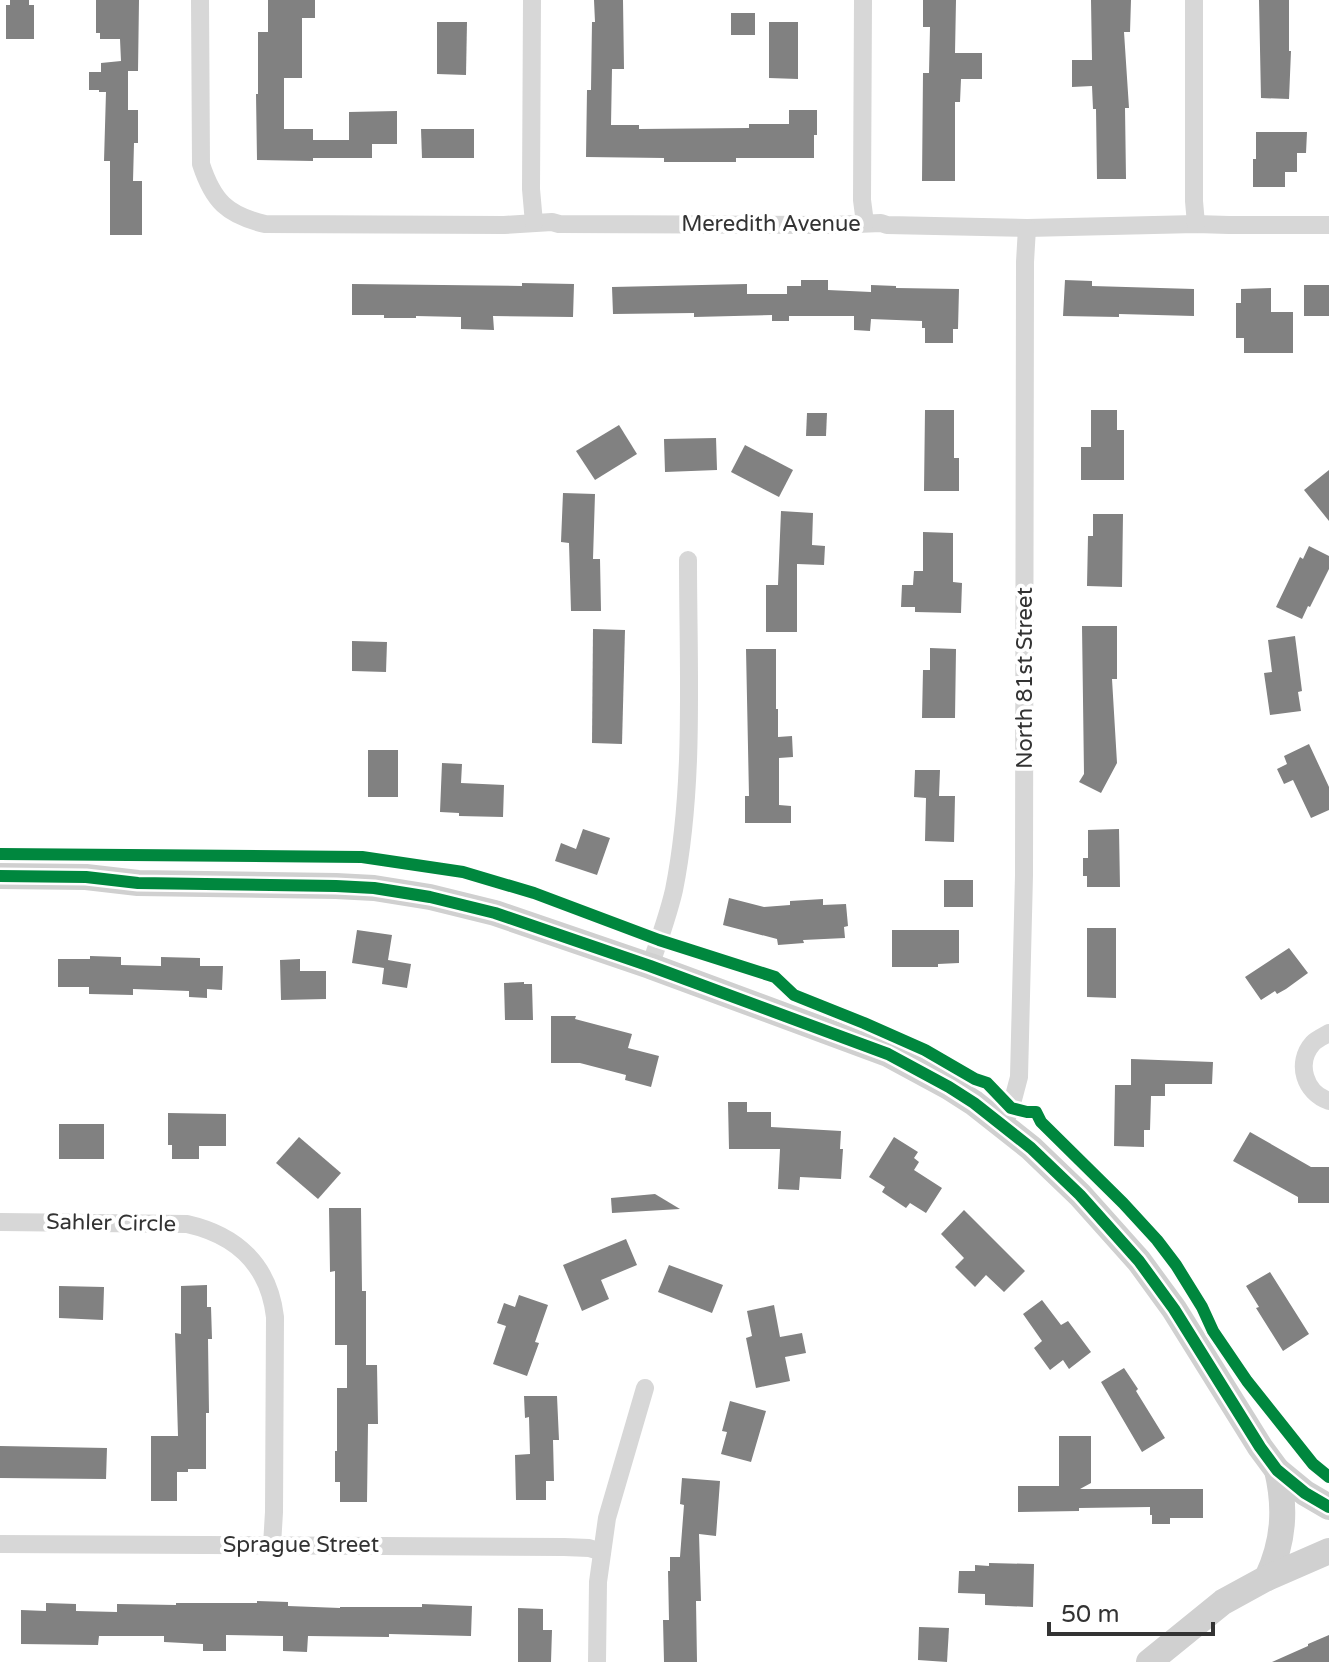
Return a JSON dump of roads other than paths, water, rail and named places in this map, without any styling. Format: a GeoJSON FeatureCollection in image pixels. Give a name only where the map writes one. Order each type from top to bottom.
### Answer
{"type":"FeatureCollection","features":[{"type":"Feature","properties":{"kind":"street","name":"Meredith Avenue"},"geometry":{"type":"LineString","coordinates":[[200,0],[200,153],[208,185],[231,211],[247,220],[265,224],[881,223],[1027,228],[1329,225]]}},
{"type":"Feature","properties":{"kind":"street"},"geometry":{"type":"LineString","coordinates":[[532,0],[531,189],[534,223]]}},
{"type":"Feature","properties":{"kind":"street"},"geometry":{"type":"LineString","coordinates":[[863,0],[862,200],[865,223]]}},
{"type":"Feature","properties":{"kind":"street"},"geometry":{"type":"LineString","coordinates":[[1194,0],[1196,224]]}},
{"type":"Feature","properties":{"kind":"street","name":"North 81st Street"},"geometry":{"type":"LineString","coordinates":[[1002,1125],[1010,1111],[1019,1077],[1024,875],[1027,228]]}},
{"type":"Feature","properties":{"kind":"street"},"geometry":{"type":"LineString","coordinates":[[650,966],[673,893],[683,823],[688,752],[688,560]]}},
{"type":"Feature","properties":{"kind":"street"},"geometry":{"type":"LineString","coordinates":[[0,876],[86,877],[138,883],[336,886],[374,888],[430,897],[495,913],[650,966],[888,1054],[949,1087],[1002,1125],[1080,1195],[1139,1261],[1174,1309],[1277,1470],[1305,1493],[1329,1507]]}},
{"type":"Feature","properties":{"kind":"street"},"geometry":{"type":"LineString","coordinates":[[1329,1033],[1309,1049],[1304,1074],[1311,1090],[1329,1101]]}},
{"type":"Feature","properties":{"kind":"street","name":"Sahler Circle"},"geometry":{"type":"LineString","coordinates":[[0,1222],[175,1223],[221,1235],[249,1257],[268,1286],[274,1310],[272,1545]]}},
{"type":"Feature","properties":{"kind":"street"},"geometry":{"type":"LineString","coordinates":[[597,1662],[598,1582],[607,1518],[645,1388]]}},
{"type":"Feature","properties":{"kind":"street"},"geometry":{"type":"LineString","coordinates":[[1267,1578],[1281,1540],[1284,1511],[1277,1470]]}},
{"type":"Feature","properties":{"kind":"street","name":"Sprague Street"},"geometry":{"type":"LineString","coordinates":[[0,1544],[564,1547],[602,1552]]}},
{"type":"Feature","properties":{"kind":"street"},"geometry":{"type":"LineString","coordinates":[[1149,1662],[1223,1602],[1267,1578],[1329,1551]]}}]}
